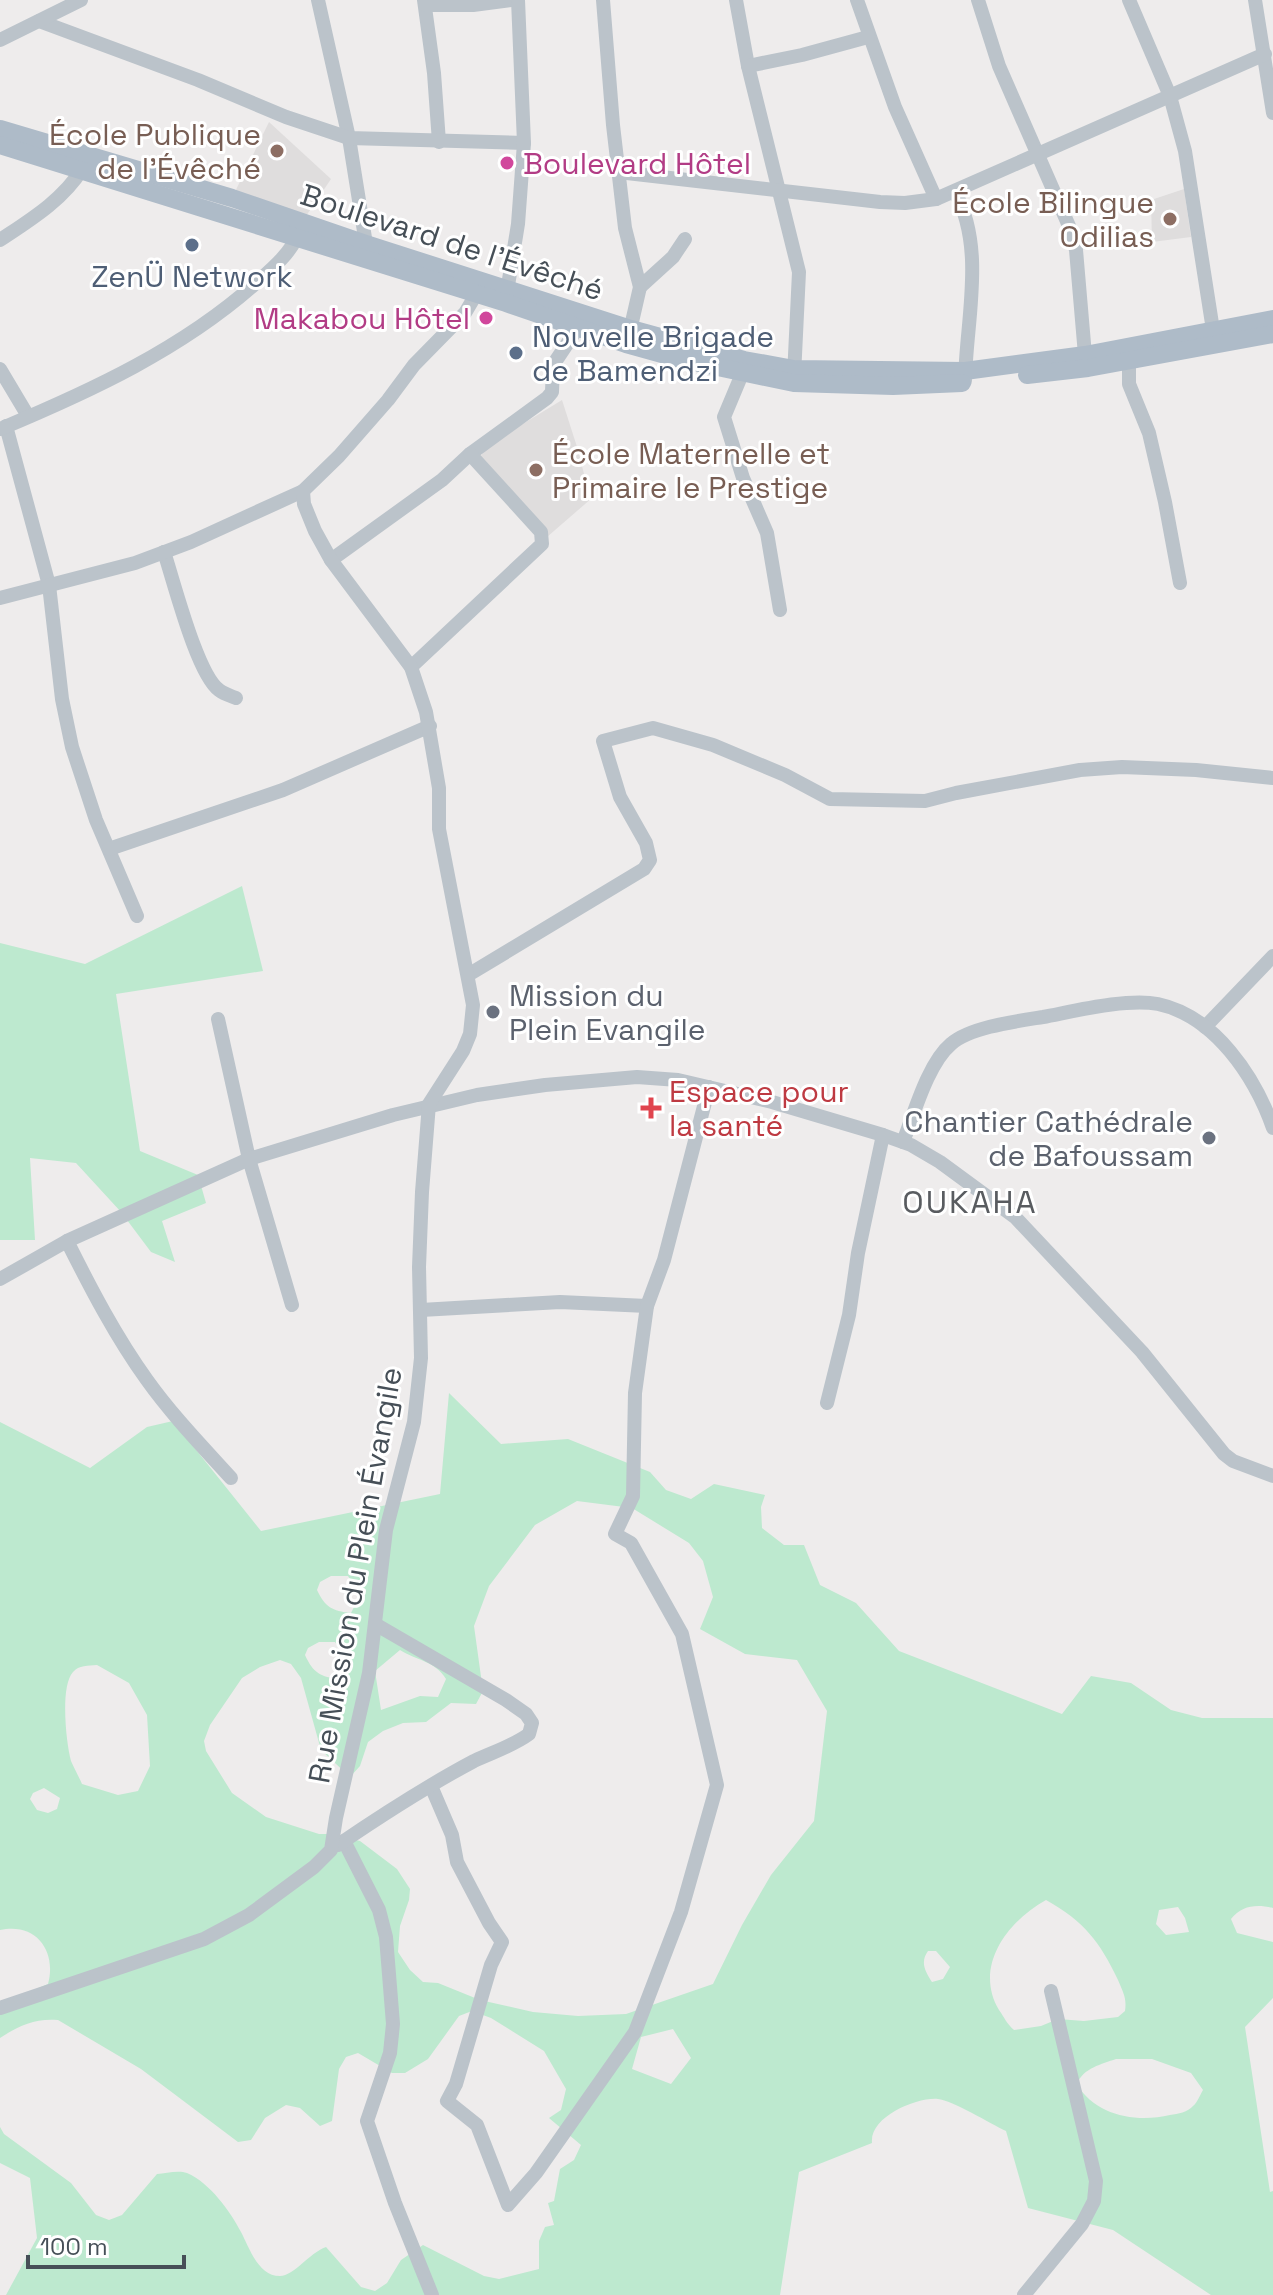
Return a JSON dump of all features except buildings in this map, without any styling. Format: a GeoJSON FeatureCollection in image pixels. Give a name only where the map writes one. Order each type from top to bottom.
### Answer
{"type":"FeatureCollection","features":[{"type":"Feature","properties":{"kind":"main road","name":"Boulevard de l'Évêché"},"geometry":{"type":"LineString","coordinates":[[0,129],[232,198],[299,231],[366,244],[480,287]]}},
{"type":"Feature","properties":{"kind":"main road","name":"Boulevard de l'Évêché"},"geometry":{"type":"LineString","coordinates":[[0,145],[299,231],[742,374],[893,386],[1088,368],[1273,334]]}},
{"type":"Feature","properties":{"kind":"main road","name":"Boulevard de l'Évêché"},"geometry":{"type":"LineString","coordinates":[[507,296],[577,329],[744,360],[794,376]]}},
{"type":"Feature","properties":{"kind":"main road","name":"Boulevard de l'Évêché"},"geometry":{"type":"LineString","coordinates":[[965,377],[1273,319]]}},
{"type":"Feature","properties":{"kind":"street"},"geometry":{"type":"LineString","coordinates":[[318,0],[349,138],[366,244]]}},
{"type":"Feature","properties":{"kind":"street"},"geometry":{"type":"LineString","coordinates":[[439,142],[425,3],[473,5],[511,0]]}},
{"type":"Feature","properties":{"kind":"street"},"geometry":{"type":"LineString","coordinates":[[507,296],[518,224],[524,143],[518,0]]}},
{"type":"Feature","properties":{"kind":"street"},"geometry":{"type":"LineString","coordinates":[[603,0],[625,228],[640,287],[628,337]]}},
{"type":"Feature","properties":{"kind":"street"},"geometry":{"type":"LineString","coordinates":[[736,0],[748,66],[799,272],[794,376]]}},
{"type":"Feature","properties":{"kind":"street"},"geometry":{"type":"LineString","coordinates":[[857,0],[895,107],[936,199]]}},
{"type":"Feature","properties":{"kind":"street"},"geometry":{"type":"LineString","coordinates":[[978,0],[994,54],[1064,213],[1076,250],[1085,355]]}},
{"type":"Feature","properties":{"kind":"street"},"geometry":{"type":"LineString","coordinates":[[1129,0],[1170,96],[1185,151],[1213,330]]}},
{"type":"Feature","properties":{"kind":"street"},"geometry":{"type":"LineString","coordinates":[[1255,0],[1273,113]]}},
{"type":"Feature","properties":{"kind":"street"},"geometry":{"type":"LineString","coordinates":[[0,40],[74,2]]}},
{"type":"Feature","properties":{"kind":"street"},"geometry":{"type":"LineString","coordinates":[[39,21],[198,80],[286,117],[349,138],[524,143]]}},
{"type":"Feature","properties":{"kind":"street"},"geometry":{"type":"LineString","coordinates":[[748,66],[868,37]]}},
{"type":"Feature","properties":{"kind":"street"},"geometry":{"type":"LineString","coordinates":[[618,172],[905,203],[936,199],[1265,54]]}},
{"type":"Feature","properties":{"kind":"street"},"geometry":{"type":"LineString","coordinates":[[0,240],[56,200],[73,184],[82,169]]}},
{"type":"Feature","properties":{"kind":"street"},"geometry":{"type":"LineString","coordinates":[[955,192],[961,203],[970,242],[972,298],[965,377]]}},
{"type":"Feature","properties":{"kind":"street"},"geometry":{"type":"LineString","coordinates":[[137,916],[72,747],[62,699],[49,585],[3,428],[159,354],[239,298],[275,266],[299,231]]}},
{"type":"Feature","properties":{"kind":"street"},"geometry":{"type":"LineString","coordinates":[[640,287],[673,257],[685,239]]}},
{"type":"Feature","properties":{"kind":"street"},"geometry":{"type":"LineString","coordinates":[[0,598],[135,563],[303,491],[368,423],[414,365],[465,313],[480,287]]}},
{"type":"Feature","properties":{"kind":"street"},"geometry":{"type":"LineString","coordinates":[[331,560],[442,480],[470,454],[547,398],[552,392],[553,365],[577,329]]}},
{"type":"Feature","properties":{"kind":"street"},"geometry":{"type":"LineString","coordinates":[[1129,359],[1129,384],[1149,433],[1180,583]]}},
{"type":"Feature","properties":{"kind":"street"},"geometry":{"type":"LineString","coordinates":[[0,369],[28,416]]}},
{"type":"Feature","properties":{"kind":"street"},"geometry":{"type":"LineString","coordinates":[[742,374],[724,417],[743,478],[767,533],[780,610]]}},
{"type":"Feature","properties":{"kind":"street"},"geometry":{"type":"LineString","coordinates":[[411,667],[535,551],[543,538],[541,532],[470,454]]}},
{"type":"Feature","properties":{"kind":"street"},"geometry":{"type":"LineString","coordinates":[[303,491],[304,504],[331,560],[411,667],[430,726],[439,788],[439,829],[473,1005],[470,1034],[451,1073],[429,1104]]}},
{"type":"Feature","properties":{"kind":"street"},"geometry":{"type":"LineString","coordinates":[[164,552],[189,630],[210,680],[219,690],[236,698]]}},
{"type":"Feature","properties":{"kind":"street"},"geometry":{"type":"LineString","coordinates":[[109,849],[283,790],[430,726]]}},
{"type":"Feature","properties":{"kind":"street"},"geometry":{"type":"LineString","coordinates":[[468,975],[644,869],[650,860],[646,843],[620,797],[603,741],[653,728],[713,745],[785,775],[830,799],[925,801],[1080,770],[1122,767],[1273,778]]}},
{"type":"Feature","properties":{"kind":"street"},"geometry":{"type":"LineString","coordinates":[[1205,1027],[1273,956]]}},
{"type":"Feature","properties":{"kind":"street"},"geometry":{"type":"LineString","coordinates":[[903,1142],[938,1059],[951,1043],[1012,1022],[1106,1005],[1156,1004],[1187,1014],[1205,1027],[1237,1061],[1269,1107],[1273,1128]]}},
{"type":"Feature","properties":{"kind":"street"},"geometry":{"type":"LineString","coordinates":[[218,1019],[249,1159],[292,1305]]}},
{"type":"Feature","properties":{"kind":"street"},"geometry":{"type":"LineString","coordinates":[[0,1279],[67,1241],[249,1159],[429,1104],[545,1085],[637,1077],[678,1080],[772,1102],[883,1135],[940,1162],[1015,1217],[1142,1352],[1224,1454],[1233,1461],[1273,1476]]}},
{"type":"Feature","properties":{"kind":"street"},"geometry":{"type":"LineString","coordinates":[[431,1786],[452,1835],[457,1862],[502,1942],[491,1965],[456,2084],[447,2101],[477,2125],[508,2205],[536,2173],[635,2032],[681,1912],[717,1785],[682,1634],[631,1543],[615,1534],[633,1496],[635,1393],[647,1306],[664,1260],[709,1087]]}},
{"type":"Feature","properties":{"kind":"street","name":"Rue Mission du Plein Évangile"},"geometry":{"type":"LineString","coordinates":[[337,1845],[336,1818],[369,1673],[386,1530],[414,1422],[421,1358],[422,1192],[429,1104]]}},
{"type":"Feature","properties":{"kind":"street"},"geometry":{"type":"LineString","coordinates":[[827,1403],[849,1315],[858,1253],[883,1135]]}},
{"type":"Feature","properties":{"kind":"street"},"geometry":{"type":"LineString","coordinates":[[67,1241],[95,1297],[146,1379],[231,1478]]}},
{"type":"Feature","properties":{"kind":"street"},"geometry":{"type":"LineString","coordinates":[[421,1310],[560,1302],[647,1306]]}},
{"type":"Feature","properties":{"kind":"street"},"geometry":{"type":"LineString","coordinates":[[0,2008],[204,1939],[249,1915],[314,1867],[337,1845],[431,1786],[529,1734],[532,1723],[526,1714],[375,1624]]}},
{"type":"Feature","properties":{"kind":"street"},"geometry":{"type":"LineString","coordinates":[[337,1845],[379,1910],[386,1937],[393,2024],[390,2053],[367,2121],[395,2203],[432,2295]]}},
{"type":"Feature","properties":{"kind":"street"},"geometry":{"type":"LineString","coordinates":[[1024,2295],[1082,2224],[1094,2201],[1096,2181],[1051,1991]]}},
{"type":"Feature","properties":{"kind":"shaded area","name":"École Publique de l'Évêché"},"geometry":{"type":"Polygon","coordinates":[[[269,122],[331,179],[300,225],[230,202],[269,122]]]}},
{"type":"Feature","properties":{"kind":"shaded area","name":"École Bilingue Odilias"},"geometry":{"type":"Polygon","coordinates":[[[1184,189],[1191,237],[1152,242],[1151,200],[1184,189]]]}},
{"type":"Feature","properties":{"kind":"shaded area","name":"École Maternelle et Primaire le Prestige"},"geometry":{"type":"Polygon","coordinates":[[[562,400],[586,482],[583,486],[592,498],[547,537],[479,459],[487,446],[562,400]]]}},
{"type":"Feature","properties":{"kind":"green space"},"geometry":{"type":"Polygon","coordinates":[[[242,886],[263,971],[116,994],[140,1151],[198,1175],[206,1203],[162,1221],[175,1262],[151,1252],[121,1212],[76,1163],[30,1158],[35,1240],[0,1240],[0,943],[85,964],[242,886]]]}},
{"type":"Feature","properties":{"kind":"green space"},"geometry":{"type":"Polygon","coordinates":[[[449,1393],[501,1444],[568,1439],[650,1472],[666,1490],[691,1499],[714,1484],[765,1495],[761,1507],[762,1528],[784,1545],[804,1545],[820,1585],[856,1603],[899,1651],[1062,1714],[1091,1676],[1131,1683],[1171,1710],[1202,1718],[1273,1718],[1273,1908],[1250,1907],[1231,1919],[1237,1933],[1273,1942],[1273,1998],[1245,2027],[1270,2192],[1273,2191],[1273,2295],[1211,2295],[1113,2230],[1028,2208],[1006,2131],[944,2100],[929,2099],[907,2105],[886,2117],[873,2134],[872,2143],[799,2172],[780,2295],[6,2295],[37,2238],[30,2178],[0,2163],[0,2127],[4,2134],[71,2183],[96,2215],[109,2220],[122,2215],[157,2174],[187,2173],[211,2191],[225,2207],[255,2260],[272,2275],[291,2272],[326,2247],[361,2287],[375,2291],[387,2283],[401,2260],[423,2245],[484,2276],[499,2279],[539,2269],[539,2241],[545,2227],[554,2225],[548,2203],[554,2201],[560,2169],[574,2160],[581,2145],[549,2118],[561,2110],[566,2089],[544,2051],[491,2018],[472,2011],[459,2016],[428,2059],[405,2073],[392,2073],[358,2053],[346,2057],[339,2069],[332,2121],[320,2126],[300,2108],[286,2105],[265,2118],[251,2140],[238,2142],[141,2069],[58,2020],[27,2024],[0,2038],[0,2004],[48,1984],[50,1972],[46,1950],[33,1935],[24,1930],[0,1930],[0,1422],[90,1468],[147,1427],[173,1421],[261,1531],[440,1494],[449,1393]],[[577,1501],[535,1525],[489,1586],[474,1626],[483,1691],[476,1704],[451,1703],[426,1722],[403,1723],[383,1731],[368,1742],[360,1766],[350,1777],[321,1750],[301,1678],[291,1664],[280,1660],[242,1678],[210,1725],[204,1741],[206,1751],[232,1793],[266,1817],[319,1834],[360,1841],[397,1869],[410,1889],[400,1926],[398,1952],[423,1982],[438,1983],[480,2000],[533,2012],[578,2016],[626,2014],[713,1984],[771,1875],[814,1821],[827,1711],[797,1660],[745,1654],[700,1629],[713,1597],[703,1561],[689,1543],[632,1508],[577,1501]],[[331,1576],[320,1582],[317,1590],[330,1607],[351,1613],[360,1595],[348,1576],[331,1576]],[[319,1642],[308,1648],[305,1655],[311,1666],[322,1675],[339,1679],[348,1661],[335,1642],[319,1642]],[[400,1650],[375,1671],[381,1710],[420,1696],[438,1697],[446,1679],[431,1665],[400,1650]],[[97,1665],[73,1672],[66,1689],[66,1728],[71,1761],[82,1784],[118,1795],[138,1791],[150,1766],[147,1715],[129,1683],[97,1665]],[[44,1788],[33,1793],[30,1799],[37,1810],[48,1813],[57,1809],[60,1798],[44,1788]],[[1046,1900],[1008,1932],[992,1961],[990,1977],[992,1994],[999,2010],[1014,2030],[1041,2026],[1058,2019],[1084,2021],[1118,2017],[1125,2011],[1123,1992],[1104,1954],[1090,1934],[1071,1916],[1046,1900]],[[1178,1907],[1159,1910],[1156,1924],[1166,1935],[1189,1932],[1178,1907]],[[928,1951],[924,1959],[932,1982],[943,1979],[950,1967],[936,1951],[928,1951]],[[673,2029],[641,2037],[632,2069],[671,2084],[691,2058],[673,2029]],[[1116,2059],[1088,2070],[1077,2084],[1094,2103],[1118,2114],[1144,2118],[1179,2113],[1194,2105],[1203,2090],[1191,2073],[1152,2059],[1116,2059]]]}},
{"type":"Feature","properties":{"kind":"place","name":"École Publique de l'Évêché"},"geometry":{"type":"Point","coordinates":[277,151]}},
{"type":"Feature","properties":{"kind":"place","name":"Boulevard Hôtel"},"geometry":{"type":"Point","coordinates":[507,163]}},
{"type":"Feature","properties":{"kind":"place","name":"École Bilingue Odilias"},"geometry":{"type":"Point","coordinates":[1170,219]}},
{"type":"Feature","properties":{"kind":"place","name":"ZenÜ Network"},"geometry":{"type":"Point","coordinates":[192,245]}},
{"type":"Feature","properties":{"kind":"place","name":"Makabou Hôtel"},"geometry":{"type":"Point","coordinates":[486,318]}},
{"type":"Feature","properties":{"kind":"place","name":"Nouvelle Brigade de Bamendzi"},"geometry":{"type":"Point","coordinates":[516,353]}},
{"type":"Feature","properties":{"kind":"place","name":"École Maternelle et Primaire le Prestige"},"geometry":{"type":"Point","coordinates":[536,470]}},
{"type":"Feature","properties":{"kind":"place","name":"Mission du Plein Evangile"},"geometry":{"type":"Point","coordinates":[493,1012]}},
{"type":"Feature","properties":{"kind":"place","name":"Espace pour la santé"},"geometry":{"type":"Point","coordinates":[651,1108]}},
{"type":"Feature","properties":{"kind":"place","name":"Chantier Cathédrale de Bafoussam"},"geometry":{"type":"Point","coordinates":[1209,1138]}},
{"type":"Feature","properties":{"kind":"district","name":"OUKAHA"},"geometry":{"type":"Point","coordinates":[970,1202]}}]}
